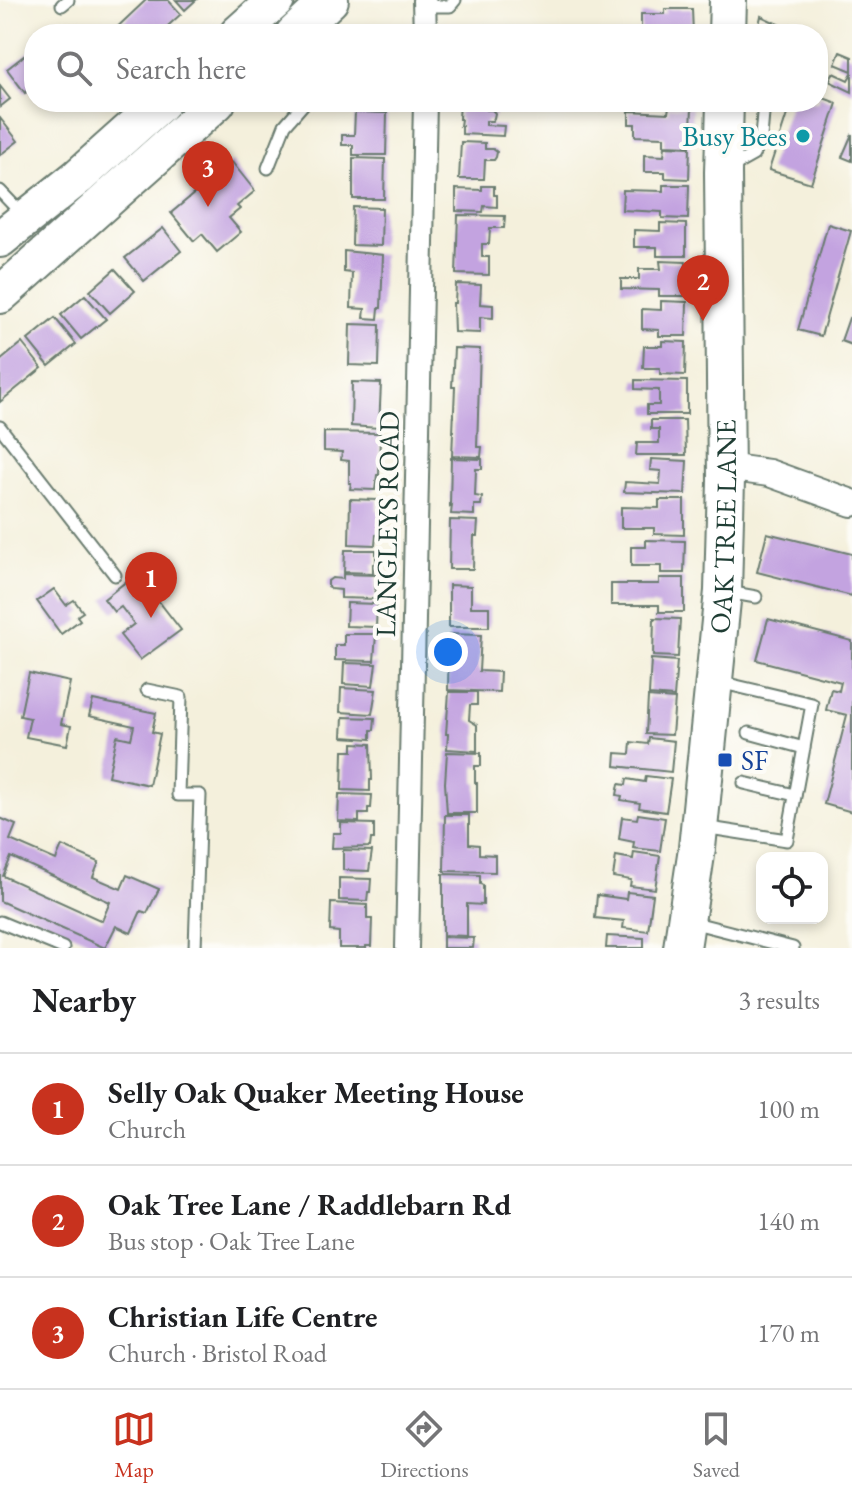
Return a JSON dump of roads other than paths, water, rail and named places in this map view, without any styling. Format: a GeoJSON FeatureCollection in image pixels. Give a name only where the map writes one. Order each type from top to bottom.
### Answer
{"type":"FeatureCollection","features":[{"type":"Feature","properties":{"kind":"highway"},"geometry":{"type":"LineString","coordinates":[[249,24],[276,0]]}},
{"type":"Feature","properties":{"kind":"highway"},"geometry":{"type":"LineString","coordinates":[[305,24],[330,0]]}},
{"type":"Feature","properties":{"kind":"highway"},"geometry":{"type":"LineString","coordinates":[[727,24],[728,0]]}},
{"type":"Feature","properties":{"kind":"highway"},"geometry":{"type":"LineString","coordinates":[[12,230],[151,112]]}},
{"type":"Feature","properties":{"kind":"highway"},"geometry":{"type":"LineString","coordinates":[[0,295],[206,112]]}},
{"type":"Feature","properties":{"kind":"highway","name":"OAK TREE LANE"},"geometry":{"type":"LineString","coordinates":[[684,934],[715,681],[740,594],[726,467],[725,112]]}},
{"type":"Feature","properties":{"kind":"highway"},"geometry":{"type":"LineString","coordinates":[[12,230],[37,222],[127,155],[144,167]]}},
{"type":"Feature","properties":{"kind":"highway"},"geometry":{"type":"LineString","coordinates":[[0,278],[39,244],[67,234]]}},
{"type":"Feature","properties":{"kind":"street"},"geometry":{"type":"LineString","coordinates":[[424,3],[425,24]]}},
{"type":"Feature","properties":{"kind":"street","name":"LANGLEYS ROAD"},"geometry":{"type":"LineString","coordinates":[[407,948],[425,112]]}},
{"type":"Feature","properties":{"kind":"street"},"geometry":{"type":"LineString","coordinates":[[726,467],[769,473],[852,503]]}},
{"type":"Feature","properties":{"kind":"lane"},"geometry":{"type":"LineString","coordinates":[[424,3],[450,6],[455,0]]}},
{"type":"Feature","properties":{"kind":"lane"},"geometry":{"type":"LineString","coordinates":[[268,168],[285,125],[296,112]]}},
{"type":"Feature","properties":{"kind":"lane"},"geometry":{"type":"LineString","coordinates":[[723,172],[753,155],[761,137],[763,112]]}},
{"type":"Feature","properties":{"kind":"lane"},"geometry":{"type":"LineString","coordinates":[[0,191],[12,230]]}},
{"type":"Feature","properties":{"kind":"lane"},"geometry":{"type":"LineString","coordinates":[[0,427],[115,575]]}},
{"type":"Feature","properties":{"kind":"lane"},"geometry":{"type":"LineString","coordinates":[[699,826],[787,840],[812,704],[715,681]]}},
{"type":"Feature","properties":{"kind":"lane"},"geometry":{"type":"LineString","coordinates":[[147,690],[181,697],[178,795],[200,795],[195,948]]}},
{"type":"Feature","properties":{"kind":"lane"},"geometry":{"type":"LineString","coordinates":[[749,733],[804,748]]}},
{"type":"Feature","properties":{"kind":"lane"},"geometry":{"type":"LineString","coordinates":[[744,783],[795,795]]}},
{"type":"Feature","properties":{"kind":"lane"},"geometry":{"type":"LineString","coordinates":[[0,922],[63,948]]}},
{"type":"Feature","properties":{"kind":"lane"},"geometry":{"type":"LineString","coordinates":[[684,934],[793,948]]}},
{"type":"Feature","properties":{"kind":"place","name":"Busy Bees"},"geometry":{"type":"Point","coordinates":[803,136]}},
{"type":"Feature","properties":{"kind":"place","name":"Christian Life Centre"},"geometry":{"type":"Point","coordinates":[208,207]}},
{"type":"Feature","properties":{"kind":"place","name":"Oak Tree Lane / Raddlebarn Rd"},"geometry":{"type":"Point","coordinates":[703,321]}},
{"type":"Feature","properties":{"kind":"place","name":"Selly Oak Quaker Meeting House"},"geometry":{"type":"Point","coordinates":[151,618]}},
{"type":"Feature","properties":{"kind":"place","name":"SF"},"geometry":{"type":"Point","coordinates":[725,760]}}]}
